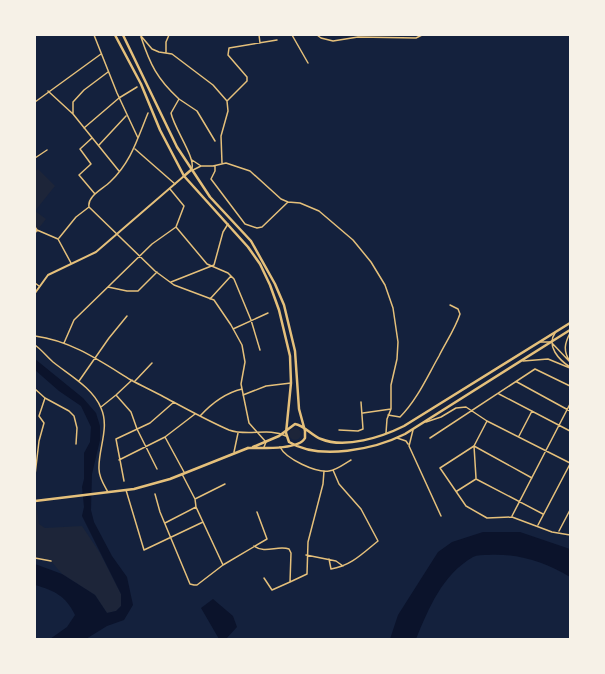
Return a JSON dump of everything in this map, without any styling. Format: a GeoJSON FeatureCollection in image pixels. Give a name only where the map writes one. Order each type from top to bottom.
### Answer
{"type":"FeatureCollection","features":[{"type":"Feature","properties":{"kind":"main road"},"geometry":{"type":"LineString","coordinates":[[115,35],[141,84],[160,130],[184,176],[248,247],[260,264],[270,285],[286,333],[290,356],[292,383],[286,430],[286,436],[289,442],[310,450],[333,452],[367,447],[397,438],[570,331]]}},
{"type":"Feature","properties":{"kind":"main road"},"geometry":{"type":"LineString","coordinates":[[123,35],[147,82],[165,123],[191,170],[210,197],[251,241],[275,284],[284,304],[295,351],[299,409],[305,438],[301,443],[280,447],[248,448]]}},
{"type":"Feature","properties":{"kind":"main road"},"geometry":{"type":"LineString","coordinates":[[35,293],[48,275],[96,252],[191,170]]}},
{"type":"Feature","properties":{"kind":"main road"},"geometry":{"type":"LineString","coordinates":[[35,501],[126,490],[183,473],[234,452],[261,444],[282,434],[295,424],[304,428],[314,436],[330,442],[355,441],[386,435],[570,323]]}},
{"type":"Feature","properties":{"kind":"street"},"geometry":{"type":"LineString","coordinates":[[94,35],[126,116],[139,139]]}},
{"type":"Feature","properties":{"kind":"street"},"geometry":{"type":"LineString","coordinates":[[141,35],[152,49],[159,52],[172,54],[213,85],[227,101],[228,111],[222,136],[222,163]]}},
{"type":"Feature","properties":{"kind":"street"},"geometry":{"type":"LineString","coordinates":[[141,35],[150,62],[158,76],[179,99],[197,111],[215,141]]}},
{"type":"Feature","properties":{"kind":"street"},"geometry":{"type":"LineString","coordinates":[[166,52],[166,42],[169,35]]}},
{"type":"Feature","properties":{"kind":"street"},"geometry":{"type":"LineString","coordinates":[[259,35],[260,43]]}},
{"type":"Feature","properties":{"kind":"street"},"geometry":{"type":"LineString","coordinates":[[292,35],[308,63]]}},
{"type":"Feature","properties":{"kind":"street"},"geometry":{"type":"LineString","coordinates":[[317,35],[321,38],[333,40],[366,37],[416,38],[422,35]]}},
{"type":"Feature","properties":{"kind":"street"},"geometry":{"type":"LineString","coordinates":[[227,101],[247,81],[247,77],[228,55],[229,48],[277,40]]}},
{"type":"Feature","properties":{"kind":"street"},"geometry":{"type":"LineString","coordinates":[[35,102],[65,82],[101,54]]}},
{"type":"Feature","properties":{"kind":"street"},"geometry":{"type":"LineString","coordinates":[[73,114],[73,102],[84,90],[108,72]]}},
{"type":"Feature","properties":{"kind":"street"},"geometry":{"type":"LineString","coordinates":[[84,128],[119,98],[137,87]]}},
{"type":"Feature","properties":{"kind":"street"},"geometry":{"type":"LineString","coordinates":[[48,92],[73,114],[120,171]]}},
{"type":"Feature","properties":{"kind":"street"},"geometry":{"type":"LineString","coordinates":[[179,99],[171,113],[173,124],[192,160],[201,166]]}},
{"type":"Feature","properties":{"kind":"street"},"geometry":{"type":"LineString","coordinates":[[58,239],[76,217],[89,207],[89,202],[95,194],[120,171],[135,149],[148,113]]}},
{"type":"Feature","properties":{"kind":"street"},"geometry":{"type":"LineString","coordinates":[[98,146],[126,116]]}},
{"type":"Feature","properties":{"kind":"street"},"geometry":{"type":"LineString","coordinates":[[92,138],[80,149],[90,164],[79,175],[95,194]]}},
{"type":"Feature","properties":{"kind":"street"},"geometry":{"type":"LineString","coordinates":[[135,149],[175,184]]}},
{"type":"Feature","properties":{"kind":"street"},"geometry":{"type":"LineString","coordinates":[[35,158],[47,150]]}},
{"type":"Feature","properties":{"kind":"street"},"geometry":{"type":"LineString","coordinates":[[192,160],[191,170],[201,166],[215,166],[222,163],[250,171],[281,199],[288,202],[300,203],[318,211],[353,240],[371,262],[385,285],[393,308],[398,342],[397,359],[391,385],[391,409],[388,415],[386,435]]}},
{"type":"Feature","properties":{"kind":"street"},"geometry":{"type":"LineString","coordinates":[[215,166],[215,171],[211,179],[245,224],[257,228],[262,227],[288,202]]}},
{"type":"Feature","properties":{"kind":"street"},"geometry":{"type":"LineString","coordinates":[[64,343],[74,320],[152,244],[176,227],[184,206],[170,188]]}},
{"type":"Feature","properties":{"kind":"street"},"geometry":{"type":"LineString","coordinates":[[89,207],[157,272],[171,282],[214,300],[242,345],[245,362],[241,384],[242,389],[249,423],[265,441],[266,446],[263,448]]}},
{"type":"Feature","properties":{"kind":"street"},"geometry":{"type":"LineString","coordinates":[[171,282],[214,265],[223,232],[228,224]]}},
{"type":"Feature","properties":{"kind":"street"},"geometry":{"type":"LineString","coordinates":[[35,227],[37,230],[58,239],[71,263]]}},
{"type":"Feature","properties":{"kind":"street"},"geometry":{"type":"LineString","coordinates":[[176,227],[211,267],[231,276],[251,320],[260,350]]}},
{"type":"Feature","properties":{"kind":"street"},"geometry":{"type":"LineString","coordinates":[[107,287],[126,291],[138,291],[157,272]]}},
{"type":"Feature","properties":{"kind":"street"},"geometry":{"type":"LineString","coordinates":[[210,299],[231,276]]}},
{"type":"Feature","properties":{"kind":"street"},"geometry":{"type":"LineString","coordinates":[[35,283],[39,286]]}},
{"type":"Feature","properties":{"kind":"street"},"geometry":{"type":"LineString","coordinates":[[388,415],[400,417],[408,409],[424,384],[453,331],[460,314],[458,309],[450,305]]}},
{"type":"Feature","properties":{"kind":"street"},"geometry":{"type":"LineString","coordinates":[[233,329],[268,313]]}},
{"type":"Feature","properties":{"kind":"street"},"geometry":{"type":"LineString","coordinates":[[79,381],[95,357],[127,316]]}},
{"type":"Feature","properties":{"kind":"street"},"geometry":{"type":"LineString","coordinates":[[570,331],[565,347],[565,354],[570,362]]}},
{"type":"Feature","properties":{"kind":"street"},"geometry":{"type":"LineString","coordinates":[[551,342],[556,332]]}},
{"type":"Feature","properties":{"kind":"street"},"geometry":{"type":"LineString","coordinates":[[35,336],[49,338],[78,348],[135,382],[195,414],[238,433],[271,432],[286,436]]}},
{"type":"Feature","properties":{"kind":"street"},"geometry":{"type":"LineString","coordinates":[[538,343],[551,342]]}},
{"type":"Feature","properties":{"kind":"street"},"geometry":{"type":"LineString","coordinates":[[551,342],[570,362]]}},
{"type":"Feature","properties":{"kind":"street"},"geometry":{"type":"LineString","coordinates":[[551,342],[557,355],[570,368]]}},
{"type":"Feature","properties":{"kind":"street"},"geometry":{"type":"LineString","coordinates":[[35,345],[51,360],[79,381],[101,406],[104,426],[99,469],[101,481],[108,492]]}},
{"type":"Feature","properties":{"kind":"street"},"geometry":{"type":"LineString","coordinates":[[519,362],[548,360],[570,368]]}},
{"type":"Feature","properties":{"kind":"street"},"geometry":{"type":"LineString","coordinates":[[135,382],[152,363]]}},
{"type":"Feature","properties":{"kind":"street"},"geometry":{"type":"LineString","coordinates":[[430,438],[470,410],[498,394],[535,369],[570,386]]}},
{"type":"Feature","properties":{"kind":"street"},"geometry":{"type":"LineString","coordinates":[[101,406],[116,395],[132,380]]}},
{"type":"Feature","properties":{"kind":"street"},"geometry":{"type":"LineString","coordinates":[[517,382],[569,410]]}},
{"type":"Feature","properties":{"kind":"street"},"geometry":{"type":"LineString","coordinates":[[244,395],[266,386],[292,383]]}},
{"type":"Feature","properties":{"kind":"street"},"geometry":{"type":"LineString","coordinates":[[35,389],[45,398],[69,411],[74,416],[77,428],[76,444]]}},
{"type":"Feature","properties":{"kind":"street"},"geometry":{"type":"LineString","coordinates":[[200,416],[209,406],[219,399],[232,391],[242,389]]}},
{"type":"Feature","properties":{"kind":"street"},"geometry":{"type":"LineString","coordinates":[[498,394],[570,431]]}},
{"type":"Feature","properties":{"kind":"street"},"geometry":{"type":"LineString","coordinates":[[116,395],[131,412],[137,429],[157,469]]}},
{"type":"Feature","properties":{"kind":"street"},"geometry":{"type":"LineString","coordinates":[[35,475],[39,441],[44,423],[39,416],[45,398]]}},
{"type":"Feature","properties":{"kind":"street"},"geometry":{"type":"LineString","coordinates":[[124,482],[118,460],[116,440],[150,423],[174,402]]}},
{"type":"Feature","properties":{"kind":"street"},"geometry":{"type":"LineString","coordinates":[[340,430],[358,431],[363,429],[361,402]]}},
{"type":"Feature","properties":{"kind":"street"},"geometry":{"type":"LineString","coordinates":[[512,517],[545,450],[569,410],[570,404]]}},
{"type":"Feature","properties":{"kind":"street"},"geometry":{"type":"LineString","coordinates":[[419,424],[441,417],[462,406],[487,421],[570,463],[538,525]]}},
{"type":"Feature","properties":{"kind":"street"},"geometry":{"type":"LineString","coordinates":[[362,414],[391,409]]}},
{"type":"Feature","properties":{"kind":"street"},"geometry":{"type":"LineString","coordinates":[[519,436],[532,411]]}},
{"type":"Feature","properties":{"kind":"street"},"geometry":{"type":"LineString","coordinates":[[118,460],[165,437],[195,414]]}},
{"type":"Feature","properties":{"kind":"street"},"geometry":{"type":"LineString","coordinates":[[487,421],[474,446],[440,468],[466,506],[487,518],[512,517],[538,525],[552,532],[570,534]]}},
{"type":"Feature","properties":{"kind":"street"},"geometry":{"type":"LineString","coordinates":[[409,446],[413,429]]}},
{"type":"Feature","properties":{"kind":"street"},"geometry":{"type":"LineString","coordinates":[[234,452],[238,433]]}},
{"type":"Feature","properties":{"kind":"street"},"geometry":{"type":"LineString","coordinates":[[165,437],[195,499],[196,507],[223,565]]}},
{"type":"Feature","properties":{"kind":"street"},"geometry":{"type":"LineString","coordinates":[[397,438],[406,441],[409,446],[441,516]]}},
{"type":"Feature","properties":{"kind":"street"},"geometry":{"type":"LineString","coordinates":[[35,439],[39,441]]}},
{"type":"Feature","properties":{"kind":"street"},"geometry":{"type":"LineString","coordinates":[[474,446],[532,478]]}},
{"type":"Feature","properties":{"kind":"street"},"geometry":{"type":"LineString","coordinates":[[474,446],[476,479]]}},
{"type":"Feature","properties":{"kind":"street"},"geometry":{"type":"LineString","coordinates":[[280,447],[288,456],[316,470],[324,472],[333,470],[351,460]]}},
{"type":"Feature","properties":{"kind":"street"},"geometry":{"type":"LineString","coordinates":[[329,560],[331,569],[343,566],[356,560],[378,541],[360,509],[339,484],[333,470]]}},
{"type":"Feature","properties":{"kind":"street"},"geometry":{"type":"LineString","coordinates":[[264,578],[272,590],[307,574],[306,555],[324,472]]}},
{"type":"Feature","properties":{"kind":"street"},"geometry":{"type":"LineString","coordinates":[[456,491],[476,479]]}},
{"type":"Feature","properties":{"kind":"street"},"geometry":{"type":"LineString","coordinates":[[476,479],[543,514]]}},
{"type":"Feature","properties":{"kind":"street"},"geometry":{"type":"LineString","coordinates":[[195,499],[226,484]]}},
{"type":"Feature","properties":{"kind":"street"},"geometry":{"type":"LineString","coordinates":[[126,490],[144,550],[203,522]]}},
{"type":"Feature","properties":{"kind":"street"},"geometry":{"type":"LineString","coordinates":[[155,494],[171,538],[192,585],[197,584],[223,565],[254,546],[267,540],[257,512]]}},
{"type":"Feature","properties":{"kind":"street"},"geometry":{"type":"LineString","coordinates":[[165,523],[196,507]]}},
{"type":"Feature","properties":{"kind":"street"},"geometry":{"type":"LineString","coordinates":[[559,532],[570,510]]}},
{"type":"Feature","properties":{"kind":"street"},"geometry":{"type":"LineString","coordinates":[[254,546],[261,549],[289,549],[291,553],[290,582]]}},
{"type":"Feature","properties":{"kind":"street"},"geometry":{"type":"LineString","coordinates":[[306,555],[338,562],[343,566]]}},
{"type":"Feature","properties":{"kind":"street"},"geometry":{"type":"LineString","coordinates":[[35,557],[51,561]]}},
{"type":"Feature","properties":{"kind":"shaded area"},"geometry":{"type":"Polygon","coordinates":[[[38,169],[55,186],[35,211],[35,171],[38,169]]]}},
{"type":"Feature","properties":{"kind":"shaded area"},"geometry":{"type":"Polygon","coordinates":[[[35,211],[46,219],[35,233],[35,211]]]}},
{"type":"Feature","properties":{"kind":"shaded area"},"geometry":{"type":"Polygon","coordinates":[[[35,359],[83,398],[96,413],[100,426],[100,440],[92,474],[91,510],[94,522],[112,556],[127,577],[133,605],[124,620],[107,626],[86,639],[50,639],[67,627],[75,615],[68,603],[59,595],[35,585],[35,564],[62,574],[95,595],[107,613],[116,611],[121,606],[121,594],[82,516],[84,507],[82,487],[84,479],[84,453],[90,442],[91,427],[81,406],[59,391],[35,370],[35,359]]]}},
{"type":"Feature","properties":{"kind":"shaded area"},"geometry":{"type":"Polygon","coordinates":[[[293,428],[297,428],[301,434],[297,440],[293,440],[289,436],[289,432],[293,428]]]}},
{"type":"Feature","properties":{"kind":"shaded area"},"geometry":{"type":"Polygon","coordinates":[[[35,510],[37,510],[39,524],[45,528],[82,526],[100,553],[121,594],[121,606],[116,611],[107,613],[95,595],[62,574],[51,561],[35,557],[35,510]]]}},
{"type":"Feature","properties":{"kind":"shaded area"},"geometry":{"type":"Polygon","coordinates":[[[483,532],[520,532],[570,549],[570,577],[541,563],[520,557],[510,555],[475,556],[462,564],[445,583],[432,604],[416,639],[390,639],[398,615],[438,552],[452,542],[483,532]]]}},
{"type":"Feature","properties":{"kind":"shaded area"},"geometry":{"type":"Polygon","coordinates":[[[213,599],[233,616],[237,627],[226,639],[219,639],[201,608],[213,599]]]}}]}
